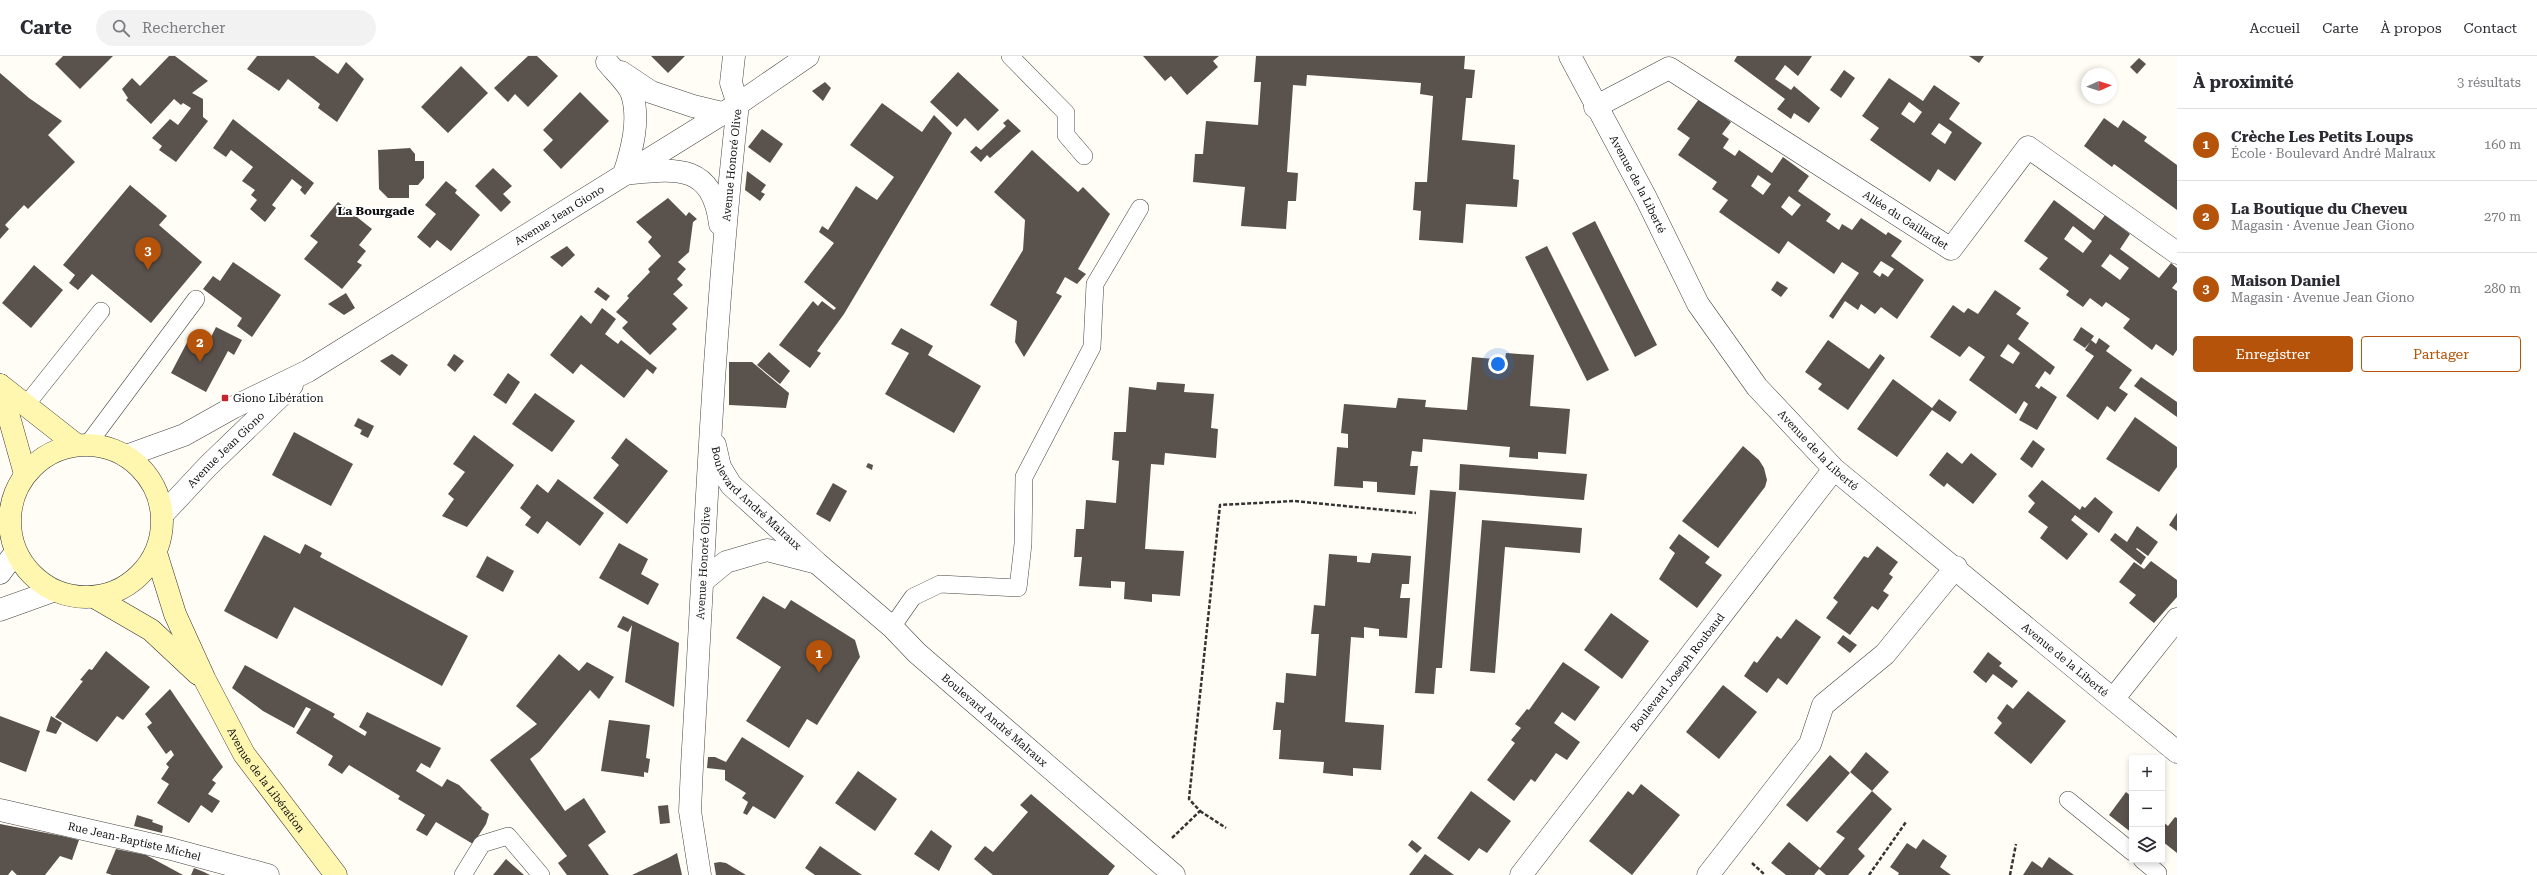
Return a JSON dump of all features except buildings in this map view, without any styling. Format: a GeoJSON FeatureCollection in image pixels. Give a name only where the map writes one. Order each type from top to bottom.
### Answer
{"type":"FeatureCollection","features":[{"type":"Feature","properties":{"kind":"main road"},"geometry":{"type":"LineString","coordinates":[[25,474],[0,385],[81,444],[108,448],[126,456],[148,478],[157,491],[163,514],[162,534],[156,553],[132,584],[96,598],[74,598],[53,592],[31,576],[15,553],[9,526],[12,498],[25,474],[44,457],[81,444]]}},
{"type":"Feature","properties":{"kind":"main road","name":"Avenue de la Libération"},"geometry":{"type":"LineString","coordinates":[[156,553],[175,614],[205,680],[244,754],[336,875]]}},
{"type":"Feature","properties":{"kind":"main road"},"geometry":{"type":"LineString","coordinates":[[96,598],[151,630],[205,680]]}},
{"type":"Feature","properties":{"kind":"street","name":"Avenue Honoré Olive"},"geometry":{"type":"LineString","coordinates":[[700,875],[690,811],[710,425],[723,251],[731,83],[734,56]]}},
{"type":"Feature","properties":{"kind":"street","name":"Avenue Jean Giono"},"geometry":{"type":"LineString","coordinates":[[126,456],[184,435],[234,406],[308,371],[730,109],[808,56]]}},
{"type":"Feature","properties":{"kind":"street","name":"Avenue de la Liberté"},"geometry":{"type":"LineString","coordinates":[[1570,56],[1595,107],[1646,198],[1698,304],[1757,387],[1834,469],[1956,567],[2177,752]]}},
{"type":"Feature","properties":{"kind":"street"},"geometry":{"type":"LineString","coordinates":[[604,59],[651,92],[693,106],[730,109]]}},
{"type":"Feature","properties":{"kind":"street"},"geometry":{"type":"LineString","coordinates":[[604,59],[632,94],[634,121],[633,146],[624,174]]}},
{"type":"Feature","properties":{"kind":"street","name":"Allée du Gaillardet"},"geometry":{"type":"LineString","coordinates":[[1595,107],[1671,62],[1951,250],[2028,147],[2177,253]]}},
{"type":"Feature","properties":{"kind":"street","name":"Avenue Honoré Olive"},"geometry":{"type":"LineString","coordinates":[[624,174],[670,169],[691,174],[710,190],[718,208],[723,251]]}},
{"type":"Feature","properties":{"kind":"street","name":"Avenue Jean Giono"},"geometry":{"type":"LineString","coordinates":[[163,514],[208,466],[308,371]]}},
{"type":"Feature","properties":{"kind":"street","name":"Boulevard André Malraux"},"geometry":{"type":"LineString","coordinates":[[710,425],[720,467],[731,485],[817,563],[892,627],[917,653],[1174,875]]}},
{"type":"Feature","properties":{"kind":"street","name":"Boulevard Joseph Roubaud"},"geometry":{"type":"LineString","coordinates":[[1521,875],[1834,469]]}},
{"type":"Feature","properties":{"kind":"street","name":"Boulevard André Malraux"},"geometry":{"type":"LineString","coordinates":[[703,581],[726,562],[767,550],[817,563]]}},
{"type":"Feature","properties":{"kind":"street"},"geometry":{"type":"LineString","coordinates":[[0,573],[15,553]]}},
{"type":"Feature","properties":{"kind":"street"},"geometry":{"type":"LineString","coordinates":[[1708,875],[1810,744],[1823,705],[1885,654],[1956,567]]}},
{"type":"Feature","properties":{"kind":"street"},"geometry":{"type":"LineString","coordinates":[[0,610],[53,592]]}},
{"type":"Feature","properties":{"kind":"street"},"geometry":{"type":"LineString","coordinates":[[2114,698],[2177,619]]}},
{"type":"Feature","properties":{"kind":"street","name":"Rue Jean-Baptiste Michel"},"geometry":{"type":"LineString","coordinates":[[0,810],[171,849],[268,875]]}},
{"type":"Feature","properties":{"kind":"lane"},"geometry":{"type":"LineString","coordinates":[[1010,56],[1066,114],[1066,135],[1084,156]]}},
{"type":"Feature","properties":{"kind":"lane"},"geometry":{"type":"LineString","coordinates":[[892,627],[913,597],[940,584],[1018,588],[1023,544],[1024,477],[1092,347],[1095,284],[1140,208]]}},
{"type":"Feature","properties":{"kind":"lane"},"geometry":{"type":"LineString","coordinates":[[81,444],[196,299]]}},
{"type":"Feature","properties":{"kind":"lane"},"geometry":{"type":"LineString","coordinates":[[26,405],[101,311]]}},
{"type":"Feature","properties":{"kind":"lane"},"geometry":{"type":"LineString","coordinates":[[2068,800],[2129,850]]}},
{"type":"Feature","properties":{"kind":"lane"},"geometry":{"type":"LineString","coordinates":[[463,875],[482,844],[508,836],[541,875]]}},
{"type":"Feature","properties":{"kind":"lane"},"geometry":{"type":"LineString","coordinates":[[2146,863],[2158,873]]}},
{"type":"Feature","properties":{"kind":"path"},"geometry":{"type":"LineString","coordinates":[[1226,828],[1200,811],[1189,799],[1220,504],[1294,501],[1416,513]]}},
{"type":"Feature","properties":{"kind":"path"},"geometry":{"type":"LineString","coordinates":[[1153,856],[1200,811]]}},
{"type":"Feature","properties":{"kind":"path"},"geometry":{"type":"LineString","coordinates":[[1869,875],[1906,822]]}},
{"type":"Feature","properties":{"kind":"path"},"geometry":{"type":"LineString","coordinates":[[2010,875],[2016,844]]}},
{"type":"Feature","properties":{"kind":"place","name":"Maison Daniel"},"geometry":{"type":"Point","coordinates":[148,270]}},
{"type":"Feature","properties":{"kind":"place","name":"La Boutique du Cheveu"},"geometry":{"type":"Point","coordinates":[200,362]}},
{"type":"Feature","properties":{"kind":"place","name":"Giono Libération"},"geometry":{"type":"Point","coordinates":[225,398]}},
{"type":"Feature","properties":{"kind":"place","name":"Crèche Les Petits Loups"},"geometry":{"type":"Point","coordinates":[819,673]}},
{"type":"Feature","properties":{"kind":"district","name":"La Bourgade"},"geometry":{"type":"Point","coordinates":[376,211]}}]}
